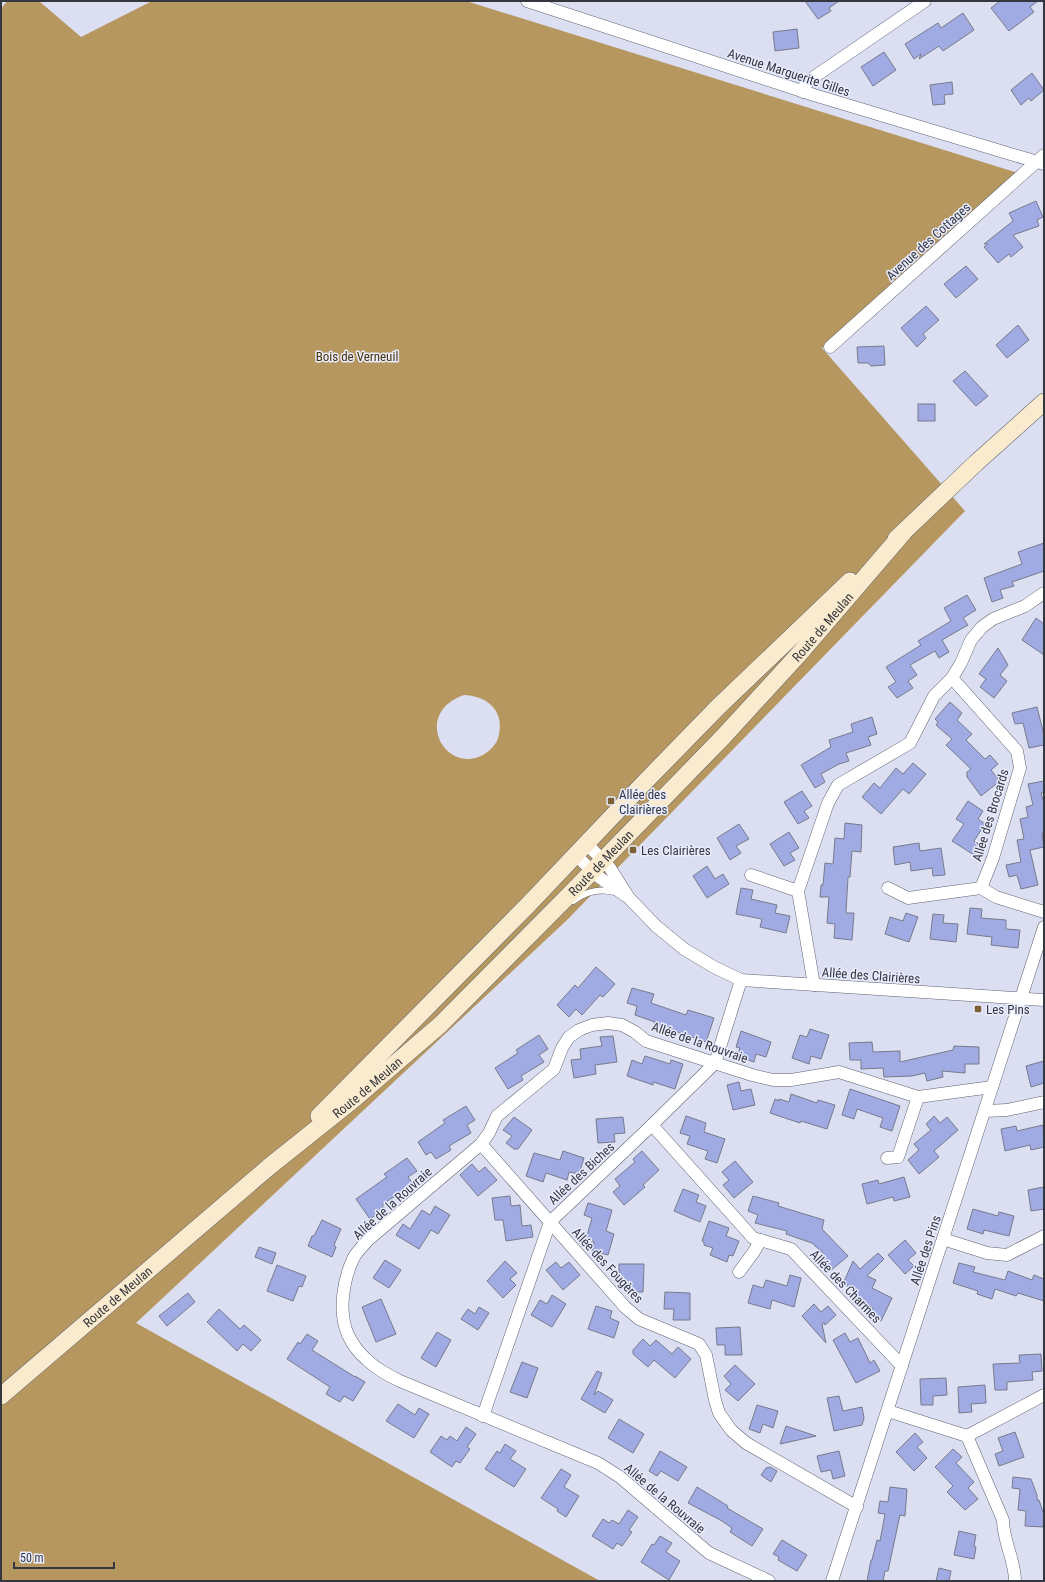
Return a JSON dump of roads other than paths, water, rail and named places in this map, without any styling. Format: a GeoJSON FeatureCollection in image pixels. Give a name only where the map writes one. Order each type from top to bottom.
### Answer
{"type":"FeatureCollection","features":[{"type":"Feature","properties":{"kind":"main road","name":"Route de Meulan"},"geometry":{"type":"LineString","coordinates":[[270,1166],[527,906],[646,781],[753,672],[976,463],[1044,402]]}},
{"type":"Feature","properties":{"kind":"main road","name":"Route de Meulan"},"geometry":{"type":"LineString","coordinates":[[1019,425],[1044,408]]}},
{"type":"Feature","properties":{"kind":"main road","name":"Route de Meulan"},"geometry":{"type":"LineString","coordinates":[[1,1396],[270,1166],[354,1099],[440,1025],[598,866],[765,692],[903,533]]}},
{"type":"Feature","properties":{"kind":"street","name":"Avenue Marguerite Gilles"},"geometry":{"type":"LineString","coordinates":[[527,1],[803,92],[1041,160]]}},
{"type":"Feature","properties":{"kind":"street"},"geometry":{"type":"LineString","coordinates":[[803,92],[805,85],[814,77],[925,1]]}},
{"type":"Feature","properties":{"kind":"street","name":"Avenue des Cottages"},"geometry":{"type":"LineString","coordinates":[[830,347],[1041,160]]}},
{"type":"Feature","properties":{"kind":"street"},"geometry":{"type":"LineString","coordinates":[[814,986],[798,891],[828,802],[838,785],[910,743],[934,696],[952,678],[961,663],[971,640],[982,627],[993,619],[1026,606],[1044,593]]}},
{"type":"Feature","properties":{"kind":"street","name":"Allée des Brocards"},"geometry":{"type":"LineString","coordinates":[[952,678],[1017,751],[1020,768],[993,858],[981,888]]}},
{"type":"Feature","properties":{"kind":"street","name":"Allée des Clairières"},"geometry":{"type":"LineString","coordinates":[[581,849],[598,866],[608,885],[624,895],[656,926],[684,949],[714,967],[741,980],[1044,1000]]}},
{"type":"Feature","properties":{"kind":"street"},"geometry":{"type":"LineString","coordinates":[[751,874],[798,891]]}},
{"type":"Feature","properties":{"kind":"street"},"geometry":{"type":"LineString","coordinates":[[888,888],[908,898],[981,888],[996,897],[1044,912]]}},
{"type":"Feature","properties":{"kind":"street","name":"Allée des Pins"},"geometry":{"type":"LineString","coordinates":[[832,1581],[1044,927]]}},
{"type":"Feature","properties":{"kind":"street","name":"Allée des Biches"},"geometry":{"type":"LineString","coordinates":[[483,1416],[550,1222],[715,1063],[741,980]]}},
{"type":"Feature","properties":{"kind":"street","name":"Allée de la Rouvraie"},"geometry":{"type":"LineString","coordinates":[[769,1581],[709,1553],[620,1477],[598,1463],[400,1381],[380,1371],[367,1360],[357,1348],[348,1334],[344,1318],[343,1299],[345,1281],[353,1258],[368,1240],[481,1144],[489,1134],[497,1116],[554,1069],[568,1037],[579,1030],[592,1025],[608,1023],[622,1025],[635,1032],[646,1041],[773,1080],[791,1080],[839,1072],[918,1097],[992,1087]]}},
{"type":"Feature","properties":{"kind":"street"},"geometry":{"type":"LineString","coordinates":[[887,1158],[898,1157],[918,1097]]}},
{"type":"Feature","properties":{"kind":"street"},"geometry":{"type":"LineString","coordinates":[[985,1111],[1007,1110],[1044,1102]]}},
{"type":"Feature","properties":{"kind":"street","name":"Allée des Charmes"},"geometry":{"type":"LineString","coordinates":[[652,1125],[753,1238],[791,1249],[902,1366]]}},
{"type":"Feature","properties":{"kind":"street","name":"Allée des Fougères"},"geometry":{"type":"LineString","coordinates":[[481,1144],[625,1307],[639,1319],[699,1344],[706,1355],[719,1413],[732,1430],[746,1443],[856,1507]]}},
{"type":"Feature","properties":{"kind":"street"},"geometry":{"type":"LineString","coordinates":[[943,1239],[987,1253],[1008,1255],[1044,1236]]}},
{"type":"Feature","properties":{"kind":"street"},"geometry":{"type":"LineString","coordinates":[[739,1272],[753,1253],[760,1240]]}},
{"type":"Feature","properties":{"kind":"street"},"geometry":{"type":"LineString","coordinates":[[888,1411],[967,1436],[1044,1395]]}},
{"type":"Feature","properties":{"kind":"street"},"geometry":{"type":"LineString","coordinates":[[967,1436],[1003,1520],[1003,1529],[1015,1573],[1015,1581]]}},
{"type":"Feature","properties":{"kind":"lane"},"geometry":{"type":"LineString","coordinates":[[530,935],[586,892],[602,890],[624,895]]}},
{"type":"Feature","properties":{"kind":"place","name":"Allée des Clairières"},"geometry":{"type":"Point","coordinates":[611,801]}},
{"type":"Feature","properties":{"kind":"place","name":"Les Clairières"},"geometry":{"type":"Point","coordinates":[633,850]}},
{"type":"Feature","properties":{"kind":"place","name":"Les Pins"},"geometry":{"type":"Point","coordinates":[978,1009]}},
{"type":"Feature","properties":{"kind":"park label","name":"Bois de Verneuil"},"geometry":{"type":"Point","coordinates":[357,356]}}]}
